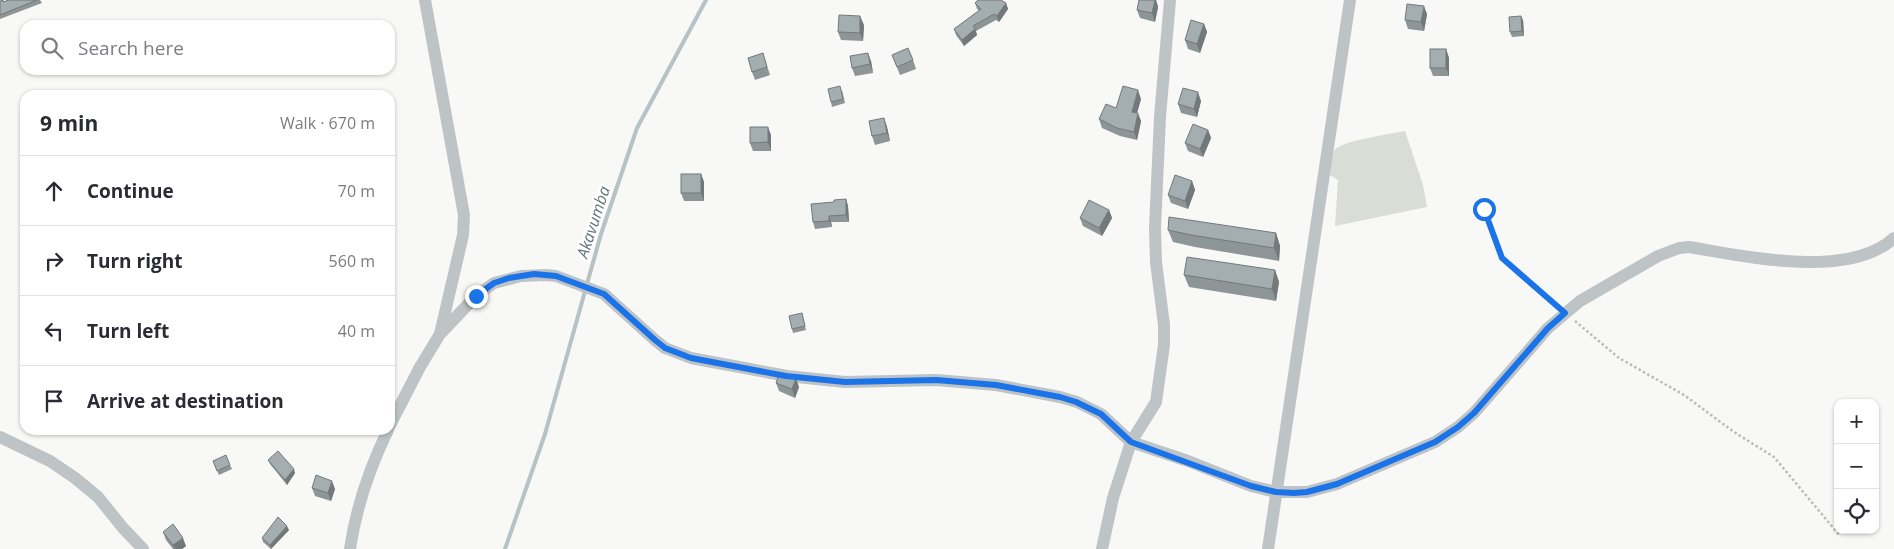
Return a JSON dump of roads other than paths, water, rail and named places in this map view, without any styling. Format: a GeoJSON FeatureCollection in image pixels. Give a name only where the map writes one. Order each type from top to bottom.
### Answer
{"type":"FeatureCollection","features":[{"type":"Feature","properties":{"kind":"street"},"geometry":{"type":"LineString","coordinates":[[425,0],[464,215],[463,235],[440,334]]}},
{"type":"Feature","properties":{"kind":"street"},"geometry":{"type":"LineString","coordinates":[[1102,549],[1113,498],[1131,442],[1156,402],[1164,345],[1164,325],[1156,262],[1155,228],[1160,116],[1170,0]]}},
{"type":"Feature","properties":{"kind":"street"},"geometry":{"type":"LineString","coordinates":[[1268,549],[1350,0]]}},
{"type":"Feature","properties":{"kind":"street"},"geometry":{"type":"LineString","coordinates":[[395,415],[420,367],[440,334],[476,296],[494,283],[534,274],[556,276],[604,294],[665,348],[691,358],[786,376],[845,382],[936,380],[996,385],[1035,392],[1076,402],[1101,414],[1131,442],[1251,486],[1276,492],[1307,492],[1337,484],[1435,442],[1458,427],[1474,413],[1548,328],[1565,313],[1580,301],[1658,256],[1679,248],[1689,247],[1768,260],[1821,261],[1854,258],[1869,254],[1883,247],[1894,238]]}},
{"type":"Feature","properties":{"kind":"street"},"geometry":{"type":"LineString","coordinates":[[350,549],[359,506],[386,435]]}},
{"type":"Feature","properties":{"kind":"street"},"geometry":{"type":"LineString","coordinates":[[0,437],[50,461],[75,478],[98,497],[143,549]]}},
{"type":"Feature","properties":{"kind":"waterway","name":"Akavumba"},"geometry":{"type":"LineString","coordinates":[[505,549],[545,434],[601,234],[637,128],[706,0]]}}]}
